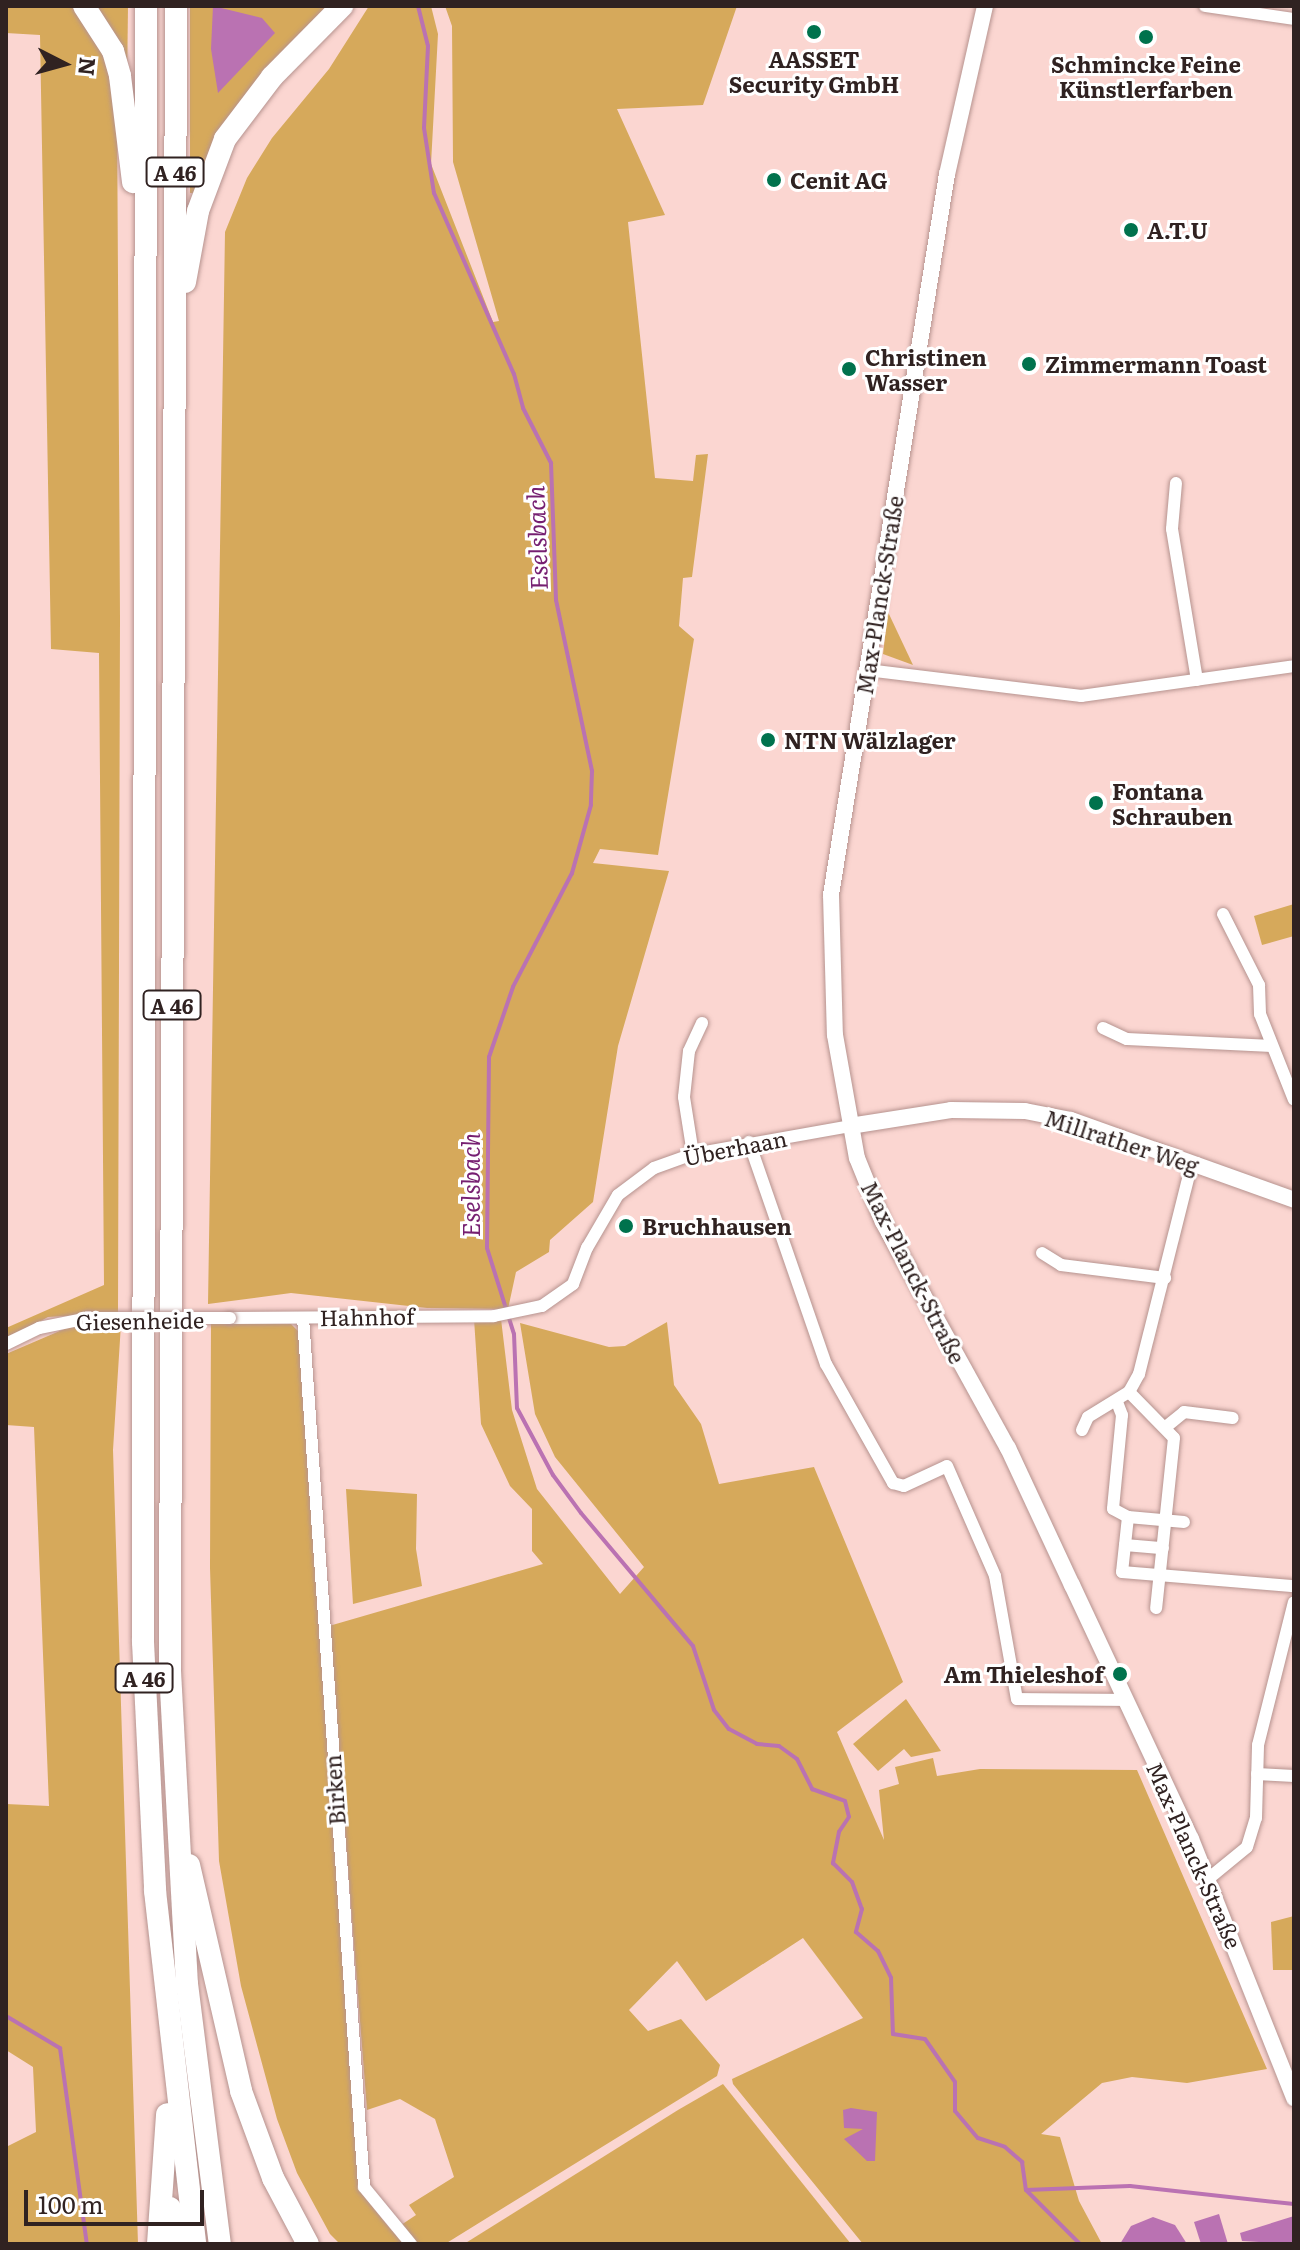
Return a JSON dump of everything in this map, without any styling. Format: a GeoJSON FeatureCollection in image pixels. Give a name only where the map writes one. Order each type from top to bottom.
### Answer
{"type":"FeatureCollection","features":[{"type":"Feature","properties":{"kind":"highway"},"geometry":{"type":"LineString","coordinates":[[84,6],[113,51],[120,76],[145,298]]}},
{"type":"Feature","properties":{"kind":"highway","name":"A 46"},"geometry":{"type":"LineString","coordinates":[[146,6],[141,1539],[149,1788],[171,2053],[195,2244]]}},
{"type":"Feature","properties":{"kind":"highway","name":"A 46"},"geometry":{"type":"LineString","coordinates":[[176,6],[168,1456],[174,1798],[187,1984],[220,2244]]}},
{"type":"Feature","properties":{"kind":"highway"},"geometry":{"type":"LineString","coordinates":[[174,338],[198,211],[225,139],[272,77],[342,6]]}},
{"type":"Feature","properties":{"kind":"highway"},"geometry":{"type":"LineString","coordinates":[[174,1798],[241,2091],[273,2178],[308,2244]]}},
{"type":"Feature","properties":{"kind":"highway"},"geometry":{"type":"LineString","coordinates":[[158,2244],[171,2053]]}},
{"type":"Feature","properties":{"kind":"highway"},"geometry":{"type":"LineString","coordinates":[[164,2159],[175,2244]]}},
{"type":"Feature","properties":{"kind":"street","name":"Max-Planck-Straße"},"geometry":{"type":"LineString","coordinates":[[985,6],[947,174],[867,670],[830,924],[835,1035],[857,1158],[892,1240],[1008,1448],[1208,1879],[1294,2098]]}},
{"type":"Feature","properties":{"kind":"street"},"geometry":{"type":"LineString","coordinates":[[1205,6],[1294,19]]}},
{"type":"Feature","properties":{"kind":"street"},"geometry":{"type":"LineString","coordinates":[[1176,483],[1172,529],[1197,680]]}},
{"type":"Feature","properties":{"kind":"street"},"geometry":{"type":"LineString","coordinates":[[867,670],[1081,696],[1294,666]]}},
{"type":"Feature","properties":{"kind":"street"},"geometry":{"type":"LineString","coordinates":[[1223,914],[1259,985],[1260,1014],[1294,1100]]}},
{"type":"Feature","properties":{"kind":"street"},"geometry":{"type":"LineString","coordinates":[[693,1154],[684,1097],[689,1051],[702,1023]]}},
{"type":"Feature","properties":{"kind":"street"},"geometry":{"type":"LineString","coordinates":[[1103,1028],[1127,1039],[1272,1046]]}},
{"type":"Feature","properties":{"kind":"street","name":"Millrather Weg"},"geometry":{"type":"LineString","coordinates":[[850,1126],[998,1107],[1071,1120],[1294,1200]]}},
{"type":"Feature","properties":{"kind":"street","name":"Überhaan"},"geometry":{"type":"LineString","coordinates":[[509,1315],[558,1300],[573,1284],[587,1248],[618,1195],[654,1168],[693,1154],[749,1142],[850,1126]]}},
{"type":"Feature","properties":{"kind":"street"},"geometry":{"type":"LineString","coordinates":[[749,1142],[826,1364],[893,1483],[904,1486],[947,1466],[995,1576],[1017,1699],[1126,1700]]}},
{"type":"Feature","properties":{"kind":"street"},"geometry":{"type":"LineString","coordinates":[[1082,1430],[1088,1417],[1129,1392],[1146,1356],[1192,1163]]}},
{"type":"Feature","properties":{"kind":"street"},"geometry":{"type":"LineString","coordinates":[[1042,1253],[1061,1265],[1165,1278]]}},
{"type":"Feature","properties":{"kind":"street","name":"Hahnhof"},"geometry":{"type":"LineString","coordinates":[[230,1318],[509,1315]]}},
{"type":"Feature","properties":{"kind":"street","name":"Giesenheide"},"geometry":{"type":"LineString","coordinates":[[6,1344],[39,1328],[88,1318],[230,1318]]}},
{"type":"Feature","properties":{"kind":"street","name":"Birken"},"geometry":{"type":"LineString","coordinates":[[303,1318],[364,2187],[411,2244]]}},
{"type":"Feature","properties":{"kind":"street"},"geometry":{"type":"LineString","coordinates":[[1129,1392],[1167,1426],[1174,1438],[1156,1608]]}},
{"type":"Feature","properties":{"kind":"street"},"geometry":{"type":"LineString","coordinates":[[1117,1402],[1122,1415],[1113,1509],[1128,1517],[1184,1522]]}},
{"type":"Feature","properties":{"kind":"street"},"geometry":{"type":"LineString","coordinates":[[1167,1426],[1184,1412],[1233,1418]]}},
{"type":"Feature","properties":{"kind":"street"},"geometry":{"type":"LineString","coordinates":[[1128,1517],[1122,1572],[1294,1586]]}},
{"type":"Feature","properties":{"kind":"street"},"geometry":{"type":"LineString","coordinates":[[1125,1545],[1163,1548]]}},
{"type":"Feature","properties":{"kind":"street"},"geometry":{"type":"LineString","coordinates":[[1208,1879],[1247,1847],[1256,1818],[1258,1745],[1289,1643],[1294,1602]]}},
{"type":"Feature","properties":{"kind":"street"},"geometry":{"type":"LineString","coordinates":[[1257,1774],[1294,1776]]}},
{"type":"Feature","properties":{"kind":"shaded area"},"geometry":{"type":"Polygon","coordinates":[[[6,6],[73,6],[109,62],[117,108],[120,618],[118,1313],[48,1317],[6,1340],[6,1328],[104,1285],[99,653],[51,649],[40,35],[6,33],[6,6]]]}},
{"type":"Feature","properties":{"kind":"shaded area"},"geometry":{"type":"Polygon","coordinates":[[[95,6],[128,6],[127,87],[95,6]]]}},
{"type":"Feature","properties":{"kind":"shaded area"},"geometry":{"type":"Polygon","coordinates":[[[190,6],[337,6],[196,193],[190,193],[190,6]]]}},
{"type":"Feature","properties":{"kind":"shaded area"},"geometry":{"type":"Polygon","coordinates":[[[213,6],[262,18],[275,33],[218,93],[211,49],[213,6]]]}},
{"type":"Feature","properties":{"kind":"shaded area"},"geometry":{"type":"Polygon","coordinates":[[[369,6],[431,6],[438,34],[431,164],[493,322],[499,321],[453,162],[452,26],[445,6],[737,6],[703,105],[617,109],[665,215],[628,222],[655,478],[693,481],[696,455],[708,454],[692,577],[683,578],[679,626],[694,639],[658,855],[600,849],[593,863],[669,871],[618,1046],[593,1202],[550,1240],[549,1252],[516,1272],[508,1309],[427,1308],[291,1293],[208,1304],[225,232],[247,178],[272,138],[329,69],[369,6]]]}},
{"type":"Feature","properties":{"kind":"shaded area"},"geometry":{"type":"Polygon","coordinates":[[[888,612],[913,665],[883,654],[888,612]]]}},
{"type":"Feature","properties":{"kind":"shaded area"},"geometry":{"type":"Polygon","coordinates":[[[1294,904],[1294,936],[1262,945],[1254,916],[1294,904]]]}},
{"type":"Feature","properties":{"kind":"shaded area"},"geometry":{"type":"Polygon","coordinates":[[[474,1319],[501,1319],[512,1410],[537,1489],[620,1594],[644,1567],[555,1457],[535,1414],[520,1323],[609,1347],[625,1346],[667,1322],[674,1385],[701,1424],[719,1484],[814,1467],[903,1682],[837,1732],[884,1840],[879,1790],[899,1784],[895,1767],[933,1758],[937,1776],[980,1769],[1137,1770],[1267,2069],[1187,2083],[1132,2077],[1102,2083],[1041,2134],[1060,2137],[1079,2201],[1102,2244],[863,2244],[732,2079],[863,2018],[803,1938],[706,2001],[677,1961],[629,2010],[648,2031],[681,2019],[720,2065],[717,2076],[445,2244],[340,2244],[330,2234],[297,2173],[277,2119],[241,1986],[219,1861],[210,1568],[211,1322],[291,1324],[300,1333],[350,2006],[359,2190],[392,2231],[416,2215],[409,2205],[454,2177],[435,2119],[400,2099],[367,2110],[329,1626],[543,1564],[532,1551],[532,1509],[510,1486],[481,1424],[474,1319]]]}},
{"type":"Feature","properties":{"kind":"shaded area"},"geometry":{"type":"Polygon","coordinates":[[[76,1324],[121,1324],[113,1450],[138,2244],[6,2244],[6,2147],[36,2132],[33,2067],[6,2050],[6,1804],[49,1806],[34,1427],[6,1425],[6,1354],[76,1324]]]}},
{"type":"Feature","properties":{"kind":"shaded area"},"geometry":{"type":"Polygon","coordinates":[[[346,1489],[417,1494],[416,1549],[422,1586],[353,1604],[346,1489]]]}},
{"type":"Feature","properties":{"kind":"shaded area"},"geometry":{"type":"Polygon","coordinates":[[[906,1699],[941,1751],[911,1757],[904,1749],[878,1771],[853,1744],[906,1699]]]}},
{"type":"Feature","properties":{"kind":"shaded area"},"geometry":{"type":"Polygon","coordinates":[[[1294,1916],[1294,1970],[1273,1970],[1271,1922],[1294,1916]]]}},
{"type":"Feature","properties":{"kind":"shaded area"},"geometry":{"type":"Polygon","coordinates":[[[723,2084],[851,2244],[464,2244],[678,2110],[723,2084]]]}},
{"type":"Feature","properties":{"kind":"shaded area"},"geometry":{"type":"Polygon","coordinates":[[[851,2108],[877,2112],[875,2161],[867,2161],[844,2139],[863,2129],[844,2128],[843,2110],[851,2108]]]}},
{"type":"Feature","properties":{"kind":"shaded area"},"geometry":{"type":"Polygon","coordinates":[[[1219,2214],[1228,2244],[1201,2244],[1194,2222],[1219,2214]]]}},
{"type":"Feature","properties":{"kind":"shaded area"},"geometry":{"type":"Polygon","coordinates":[[[1294,2216],[1294,2244],[1242,2241],[1240,2233],[1294,2216]]]}},
{"type":"Feature","properties":{"kind":"shaded area"},"geometry":{"type":"Polygon","coordinates":[[[1153,2217],[1175,2225],[1187,2244],[1120,2244],[1131,2226],[1153,2217]]]}},
{"type":"Feature","properties":{"kind":"waterway","name":"Eselsbach"},"geometry":{"type":"LineString","coordinates":[[418,6],[428,46],[424,128],[434,193],[514,374],[523,408],[551,463],[556,600],[592,771],[591,805],[572,873],[513,987],[489,1057],[487,1248],[514,1334],[517,1408],[553,1475],[581,1513],[693,1646],[714,1710],[729,1729],[757,1744],[779,1746],[797,1759],[812,1789],[845,1801],[849,1817],[839,1832],[833,1863],[852,1882],[862,1909],[856,1932],[878,1951],[891,1978],[893,2034],[925,2039],[955,2082],[955,2111],[978,2138],[1005,2147],[1022,2162],[1026,2190],[1080,2244]]}},
{"type":"Feature","properties":{"kind":"waterway"},"geometry":{"type":"LineString","coordinates":[[6,2016],[60,2048],[87,2244]]}},
{"type":"Feature","properties":{"kind":"waterway"},"geometry":{"type":"LineString","coordinates":[[1026,2190],[1130,2186],[1294,2204]]}},
{"type":"Feature","properties":{"kind":"place","name":"AASSET Security GmbH"},"geometry":{"type":"Point","coordinates":[814,32]}},
{"type":"Feature","properties":{"kind":"place","name":"Schmincke Feine Künstlerfarben"},"geometry":{"type":"Point","coordinates":[1146,37]}},
{"type":"Feature","properties":{"kind":"place","name":"Cenit AG"},"geometry":{"type":"Point","coordinates":[774,180]}},
{"type":"Feature","properties":{"kind":"place","name":"A.T.U"},"geometry":{"type":"Point","coordinates":[1131,230]}},
{"type":"Feature","properties":{"kind":"place","name":"Zimmermann Toast"},"geometry":{"type":"Point","coordinates":[1029,364]}},
{"type":"Feature","properties":{"kind":"place","name":"Christinen Wasser"},"geometry":{"type":"Point","coordinates":[849,369]}},
{"type":"Feature","properties":{"kind":"place","name":"NTN Wälzlager"},"geometry":{"type":"Point","coordinates":[768,740]}},
{"type":"Feature","properties":{"kind":"place","name":"Fontana Schrauben"},"geometry":{"type":"Point","coordinates":[1096,803]}},
{"type":"Feature","properties":{"kind":"place","name":"Bruchhausen"},"geometry":{"type":"Point","coordinates":[626,1226]}},
{"type":"Feature","properties":{"kind":"place","name":"Am Thieleshof"},"geometry":{"type":"Point","coordinates":[1120,1674]}}]}
